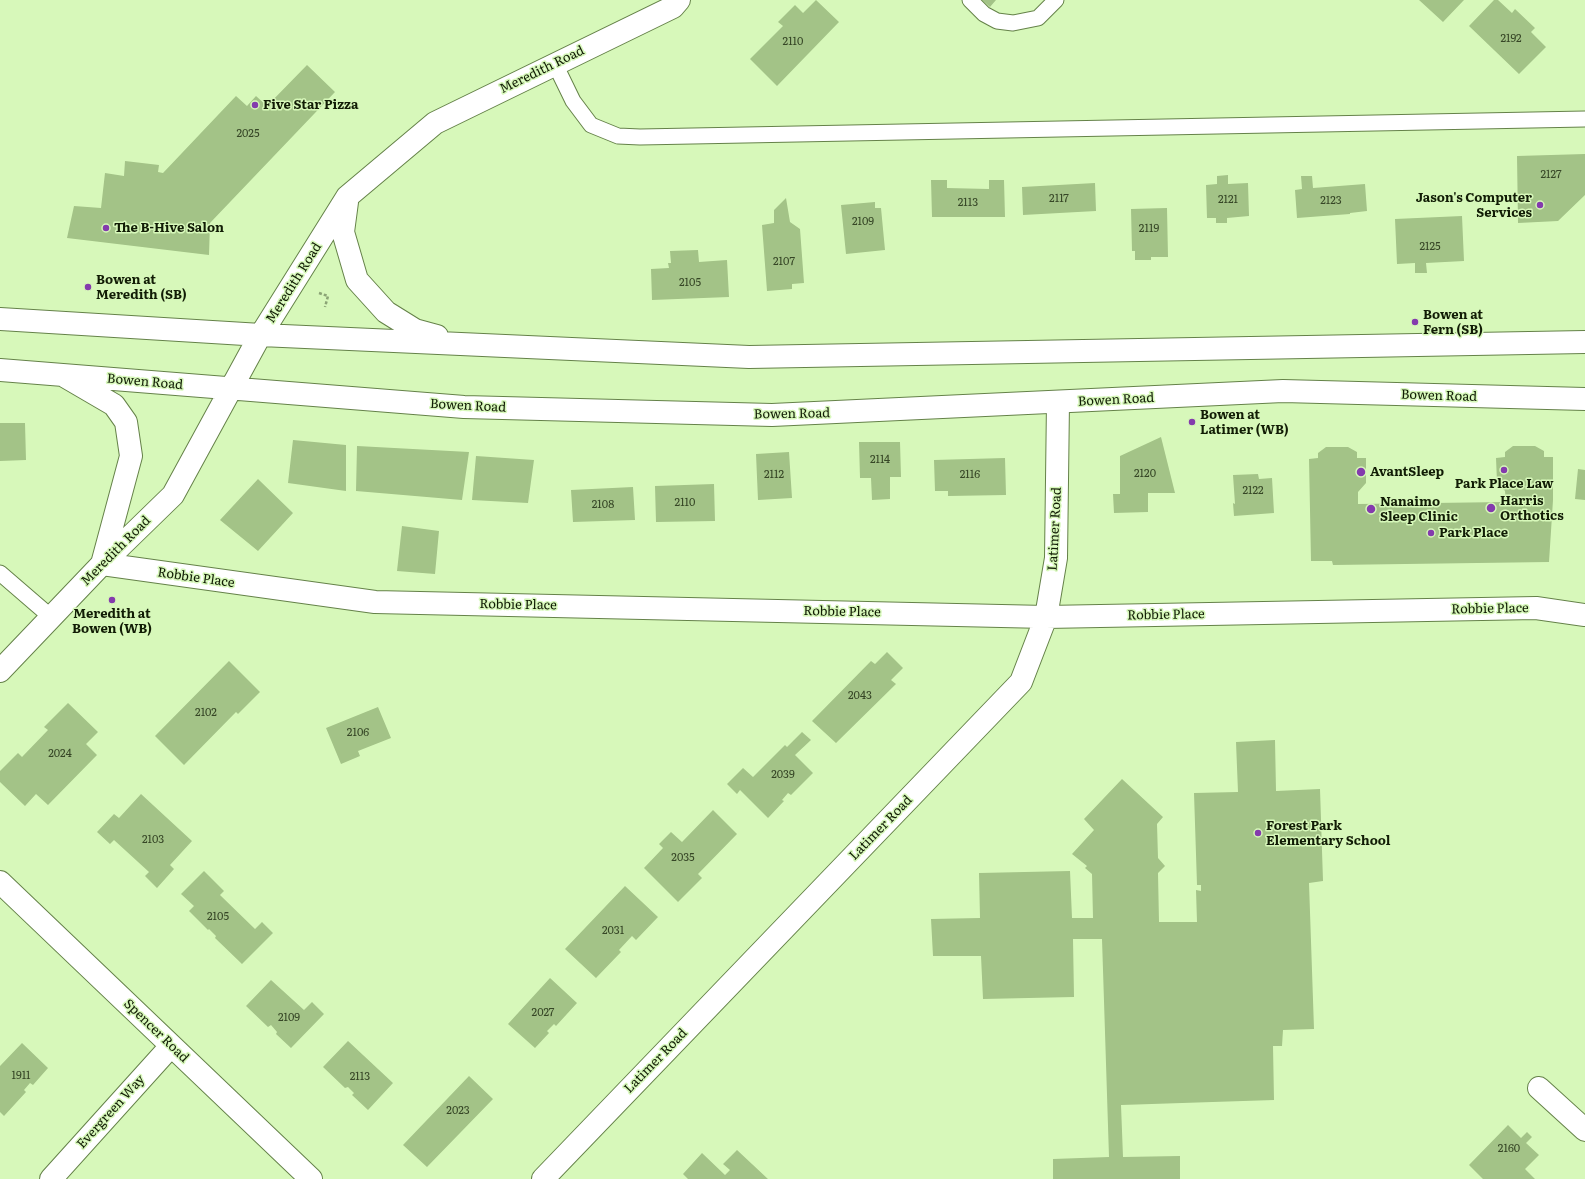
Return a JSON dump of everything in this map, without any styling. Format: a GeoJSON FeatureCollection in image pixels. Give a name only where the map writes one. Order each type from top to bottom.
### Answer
{"type":"FeatureCollection","features":[{"type":"Feature","properties":{"kind":"street","name":"Meredith Road"},"geometry":{"type":"LineString","coordinates":[[0,671],[102,564],[173,495],[261,335],[347,197],[435,123],[673,7],[679,0]]}},
{"type":"Feature","properties":{"kind":"street"},"geometry":{"type":"LineString","coordinates":[[347,197],[343,232],[357,280],[386,312],[415,330],[466,344]]}},
{"type":"Feature","properties":{"kind":"street"},"geometry":{"type":"LineString","coordinates":[[0,319],[261,335],[749,357],[1585,342]]}},
{"type":"Feature","properties":{"kind":"street","name":"Bowen Road"},"geometry":{"type":"LineString","coordinates":[[0,370],[464,407],[772,415],[1283,391],[1585,400]]}},
{"type":"Feature","properties":{"kind":"street"},"geometry":{"type":"LineString","coordinates":[[62,375],[114,406],[126,422],[131,456],[102,564]]}},
{"type":"Feature","properties":{"kind":"street","name":"Latimer Road"},"geometry":{"type":"LineString","coordinates":[[543,1179],[1021,682],[1046,617],[1056,558],[1058,402]]}},
{"type":"Feature","properties":{"kind":"street","name":"Robbie Place"},"geometry":{"type":"LineString","coordinates":[[102,564],[375,602],[1046,617],[1536,608],[1585,615]]}},
{"type":"Feature","properties":{"kind":"street","name":"Spencer Road"},"geometry":{"type":"LineString","coordinates":[[0,882],[311,1179]]}},
{"type":"Feature","properties":{"kind":"street","name":"Evergreen Way"},"geometry":{"type":"LineString","coordinates":[[51,1179],[171,1046]]}},
{"type":"Feature","properties":{"kind":"street"},"geometry":{"type":"LineString","coordinates":[[1539,1088],[1585,1130]]}},
{"type":"Feature","properties":{"kind":"lane"},"geometry":{"type":"LineString","coordinates":[[970,0],[984,14],[997,21],[1014,23],[1038,18],[1056,0]]}},
{"type":"Feature","properties":{"kind":"lane"},"geometry":{"type":"LineString","coordinates":[[555,64],[573,101],[591,125],[618,136],[648,137],[1585,119]]}},
{"type":"Feature","properties":{"kind":"lane"},"geometry":{"type":"LineString","coordinates":[[0,572],[51,617]]}},
{"type":"Feature","properties":{"kind":"path"},"geometry":{"type":"LineString","coordinates":[[319,293],[328,296],[325,307]]}},
{"type":"Feature","properties":{"kind":"building"},"geometry":{"type":"Polygon","coordinates":[[[816,0],[839,22],[777,86],[750,59],[783,26],[778,22],[795,5],[803,13],[816,0]]]}},
{"type":"Feature","properties":{"kind":"building"},"geometry":{"type":"Polygon","coordinates":[[[982,0],[996,0],[990,7],[982,0]]]}},
{"type":"Feature","properties":{"kind":"building"},"geometry":{"type":"Polygon","coordinates":[[[1419,0],[1464,0],[1443,22],[1419,0]]]}},
{"type":"Feature","properties":{"kind":"building"},"geometry":{"type":"Polygon","coordinates":[[[1494,0],[1498,0],[1512,13],[1515,9],[1535,28],[1531,32],[1546,47],[1519,74],[1469,26],[1494,0]]]}},
{"type":"Feature","properties":{"kind":"building"},"geometry":{"type":"Polygon","coordinates":[[[307,65],[335,92],[210,223],[209,255],[67,238],[74,206],[101,208],[105,173],[124,176],[125,161],[159,165],[158,172],[163,173],[236,96],[247,106],[256,96],[267,106],[307,65]]]}},
{"type":"Feature","properties":{"kind":"building"},"geometry":{"type":"Polygon","coordinates":[[[1585,154],[1585,195],[1558,221],[1518,223],[1517,156],[1585,154]]]}},
{"type":"Feature","properties":{"kind":"building"},"geometry":{"type":"Polygon","coordinates":[[[1228,175],[1228,184],[1248,183],[1249,216],[1227,218],[1227,223],[1216,223],[1216,218],[1207,218],[1206,185],[1217,184],[1217,176],[1228,175]]]}},
{"type":"Feature","properties":{"kind":"building"},"geometry":{"type":"Polygon","coordinates":[[[1301,176],[1312,176],[1313,188],[1365,184],[1367,211],[1350,214],[1297,218],[1295,190],[1302,189],[1301,176]]]}},
{"type":"Feature","properties":{"kind":"building"},"geometry":{"type":"Polygon","coordinates":[[[931,180],[947,180],[947,188],[989,189],[989,180],[1004,180],[1005,217],[932,217],[931,180]]]}},
{"type":"Feature","properties":{"kind":"building"},"geometry":{"type":"Polygon","coordinates":[[[1095,183],[1096,211],[1023,215],[1022,187],[1095,183]]]}},
{"type":"Feature","properties":{"kind":"building"},"geometry":{"type":"Polygon","coordinates":[[[786,198],[790,222],[800,229],[804,283],[792,284],[792,289],[767,291],[762,225],[774,223],[774,210],[786,198]]]}},
{"type":"Feature","properties":{"kind":"building"},"geometry":{"type":"Polygon","coordinates":[[[875,202],[875,208],[881,208],[885,250],[846,254],[841,205],[875,202]]]}},
{"type":"Feature","properties":{"kind":"building"},"geometry":{"type":"Polygon","coordinates":[[[1167,208],[1168,257],[1151,257],[1151,260],[1135,260],[1135,251],[1132,251],[1131,209],[1167,208]]]}},
{"type":"Feature","properties":{"kind":"building"},"geometry":{"type":"Polygon","coordinates":[[[1462,216],[1464,261],[1426,263],[1427,273],[1415,273],[1415,263],[1397,264],[1395,219],[1462,216]]]}},
{"type":"Feature","properties":{"kind":"building"},"geometry":{"type":"Polygon","coordinates":[[[698,250],[699,262],[727,260],[729,297],[652,300],[651,269],[669,268],[668,263],[671,263],[670,251],[698,250]]]}},
{"type":"Feature","properties":{"kind":"building"},"geometry":{"type":"Polygon","coordinates":[[[0,423],[25,423],[26,460],[0,461],[0,423]]]}},
{"type":"Feature","properties":{"kind":"building"},"geometry":{"type":"Polygon","coordinates":[[[1161,437],[1175,493],[1148,493],[1148,512],[1114,513],[1113,494],[1120,494],[1120,456],[1161,437]]]}},
{"type":"Feature","properties":{"kind":"building"},"geometry":{"type":"Polygon","coordinates":[[[293,440],[346,445],[346,491],[288,483],[293,440]]]}},
{"type":"Feature","properties":{"kind":"building"},"geometry":{"type":"Polygon","coordinates":[[[859,442],[900,442],[901,477],[890,477],[890,499],[872,500],[871,478],[860,478],[859,442]]]}},
{"type":"Feature","properties":{"kind":"building"},"geometry":{"type":"Polygon","coordinates":[[[357,446],[469,452],[462,500],[356,491],[357,446]]]}},
{"type":"Feature","properties":{"kind":"building","name":"Park Place"},"geometry":{"type":"Polygon","coordinates":[[[1513,446],[1535,446],[1544,451],[1544,457],[1553,457],[1553,500],[1549,562],[1333,565],[1332,561],[1311,561],[1309,459],[1318,458],[1318,453],[1326,447],[1348,447],[1357,452],[1357,458],[1366,458],[1366,483],[1358,492],[1358,504],[1506,502],[1505,491],[1497,482],[1496,458],[1505,457],[1505,452],[1513,446]]]}},
{"type":"Feature","properties":{"kind":"building"},"geometry":{"type":"Polygon","coordinates":[[[789,452],[792,498],[758,500],[756,454],[789,452]]]}},
{"type":"Feature","properties":{"kind":"building"},"geometry":{"type":"Polygon","coordinates":[[[476,456],[534,460],[528,503],[472,500],[476,456]]]}},
{"type":"Feature","properties":{"kind":"building"},"geometry":{"type":"Polygon","coordinates":[[[1005,458],[1006,495],[948,496],[948,491],[935,491],[934,460],[1005,458]]]}},
{"type":"Feature","properties":{"kind":"building"},"geometry":{"type":"Polygon","coordinates":[[[1578,469],[1585,470],[1585,500],[1575,499],[1578,469]]]}},
{"type":"Feature","properties":{"kind":"building"},"geometry":{"type":"Polygon","coordinates":[[[1258,474],[1259,479],[1272,478],[1274,513],[1234,516],[1233,503],[1235,504],[1233,475],[1258,474]]]}},
{"type":"Feature","properties":{"kind":"building"},"geometry":{"type":"Polygon","coordinates":[[[258,479],[293,513],[258,551],[220,520],[258,479]]]}},
{"type":"Feature","properties":{"kind":"building"},"geometry":{"type":"Polygon","coordinates":[[[714,484],[715,521],[656,522],[655,486],[714,484]]]}},
{"type":"Feature","properties":{"kind":"building"},"geometry":{"type":"Polygon","coordinates":[[[633,487],[635,520],[573,522],[571,490],[633,487]]]}},
{"type":"Feature","properties":{"kind":"building"},"geometry":{"type":"Polygon","coordinates":[[[402,526],[439,531],[435,574],[397,571],[402,526]]]}},
{"type":"Feature","properties":{"kind":"building"},"geometry":{"type":"Polygon","coordinates":[[[887,652],[903,668],[891,680],[896,684],[836,743],[812,721],[871,661],[875,664],[887,652]]]}},
{"type":"Feature","properties":{"kind":"building"},"geometry":{"type":"Polygon","coordinates":[[[229,661],[260,692],[238,714],[236,712],[184,765],[155,736],[229,661]]]}},
{"type":"Feature","properties":{"kind":"building"},"geometry":{"type":"Polygon","coordinates":[[[68,703],[98,732],[86,744],[97,755],[48,805],[36,794],[25,806],[0,782],[0,771],[18,753],[22,757],[48,730],[44,727],[68,703]]]}},
{"type":"Feature","properties":{"kind":"building"},"geometry":{"type":"Polygon","coordinates":[[[378,707],[391,738],[358,751],[360,756],[341,764],[326,728],[378,707]]]}},
{"type":"Feature","properties":{"kind":"building"},"geometry":{"type":"Polygon","coordinates":[[[802,732],[811,740],[795,755],[813,773],[791,795],[788,793],[782,800],[784,801],[768,818],[740,790],[737,794],[727,784],[743,768],[753,777],[785,745],[787,747],[802,732]]]}},
{"type":"Feature","properties":{"kind":"building"},"geometry":{"type":"Polygon","coordinates":[[[1275,740],[1276,791],[1320,789],[1323,881],[1309,883],[1314,1029],[1283,1030],[1282,1046],[1273,1046],[1274,1100],[1121,1105],[1123,1157],[1180,1156],[1180,1179],[1053,1179],[1053,1159],[1109,1157],[1102,939],[1073,939],[1074,997],[983,999],[981,956],[933,956],[931,919],[980,918],[979,873],[1070,871],[1072,918],[1093,918],[1092,874],[1085,868],[1087,866],[1072,854],[1094,830],[1084,819],[1122,779],[1163,817],[1157,824],[1158,858],[1165,866],[1158,873],[1159,922],[1197,922],[1196,890],[1201,891],[1201,885],[1197,885],[1194,793],[1238,792],[1236,742],[1275,740]]]}},
{"type":"Feature","properties":{"kind":"building"},"geometry":{"type":"Polygon","coordinates":[[[141,794],[192,841],[170,865],[174,869],[157,888],[145,876],[149,872],[114,840],[110,844],[97,832],[114,814],[119,818],[141,794]]]}},
{"type":"Feature","properties":{"kind":"building"},"geometry":{"type":"Polygon","coordinates":[[[713,810],[737,834],[698,874],[702,878],[678,902],[644,868],[663,848],[659,844],[671,832],[682,842],[713,810]]]}},
{"type":"Feature","properties":{"kind":"building"},"geometry":{"type":"Polygon","coordinates":[[[204,871],[224,891],[220,895],[255,929],[262,922],[273,933],[242,964],[215,938],[216,936],[209,929],[208,930],[189,911],[194,906],[181,894],[204,871]]]}},
{"type":"Feature","properties":{"kind":"building"},"geometry":{"type":"Polygon","coordinates":[[[625,886],[658,917],[636,940],[632,936],[619,950],[621,952],[596,978],[565,949],[625,886]]]}},
{"type":"Feature","properties":{"kind":"building"},"geometry":{"type":"Polygon","coordinates":[[[550,978],[577,1003],[556,1026],[554,1024],[547,1031],[549,1033],[535,1048],[508,1024],[550,978]]]}},
{"type":"Feature","properties":{"kind":"building"},"geometry":{"type":"Polygon","coordinates":[[[271,980],[304,1010],[312,1002],[324,1014],[291,1048],[276,1034],[277,1032],[271,1025],[268,1027],[246,1006],[271,980]]]}},
{"type":"Feature","properties":{"kind":"building"},"geometry":{"type":"Polygon","coordinates":[[[348,1041],[393,1083],[368,1110],[352,1095],[354,1093],[348,1087],[345,1088],[323,1067],[348,1041]]]}},
{"type":"Feature","properties":{"kind":"building"},"geometry":{"type":"Polygon","coordinates":[[[22,1043],[48,1068],[33,1085],[30,1083],[24,1090],[26,1092],[4,1116],[0,1112],[0,1066],[22,1043]]]}},
{"type":"Feature","properties":{"kind":"building"},"geometry":{"type":"Polygon","coordinates":[[[469,1076],[493,1099],[427,1167],[403,1145],[469,1076]]]}},
{"type":"Feature","properties":{"kind":"building"},"geometry":{"type":"Polygon","coordinates":[[[1508,1125],[1521,1138],[1527,1132],[1532,1137],[1526,1143],[1539,1155],[1525,1169],[1535,1179],[1483,1179],[1469,1165],[1508,1125]]]}},
{"type":"Feature","properties":{"kind":"building"},"geometry":{"type":"Polygon","coordinates":[[[737,1150],[768,1179],[688,1179],[683,1174],[702,1153],[725,1175],[730,1170],[723,1164],[737,1150]]]}},
{"type":"Feature","properties":{"kind":"place","name":"Five Star Pizza"},"geometry":{"type":"Point","coordinates":[255,105]}},
{"type":"Feature","properties":{"kind":"place","name":"Jason's Computer Services"},"geometry":{"type":"Point","coordinates":[1540,205]}},
{"type":"Feature","properties":{"kind":"place","name":"The B-Hive Salon"},"geometry":{"type":"Point","coordinates":[106,228]}},
{"type":"Feature","properties":{"kind":"place","name":"Bowen at Meredith (SB)"},"geometry":{"type":"Point","coordinates":[88,287]}},
{"type":"Feature","properties":{"kind":"place","name":"Bowen at Fern (SB)"},"geometry":{"type":"Point","coordinates":[1415,322]}},
{"type":"Feature","properties":{"kind":"place","name":"Bowen at Latimer (WB)"},"geometry":{"type":"Point","coordinates":[1192,422]}},
{"type":"Feature","properties":{"kind":"place","name":"Park Place Law"},"geometry":{"type":"Point","coordinates":[1504,470]}},
{"type":"Feature","properties":{"kind":"place","name":"AvantSleep"},"geometry":{"type":"Point","coordinates":[1361,472]}},
{"type":"Feature","properties":{"kind":"place","name":"Harris Orthotics"},"geometry":{"type":"Point","coordinates":[1491,508]}},
{"type":"Feature","properties":{"kind":"place","name":"Nanaimo Sleep Clinic"},"geometry":{"type":"Point","coordinates":[1371,509]}},
{"type":"Feature","properties":{"kind":"place","name":"Park Place"},"geometry":{"type":"Point","coordinates":[1431,533]}},
{"type":"Feature","properties":{"kind":"place","name":"Meredith at Bowen (WB)"},"geometry":{"type":"Point","coordinates":[112,600]}},
{"type":"Feature","properties":{"kind":"place","name":"Forest Park Elementary School"},"geometry":{"type":"Point","coordinates":[1258,833]}}]}
